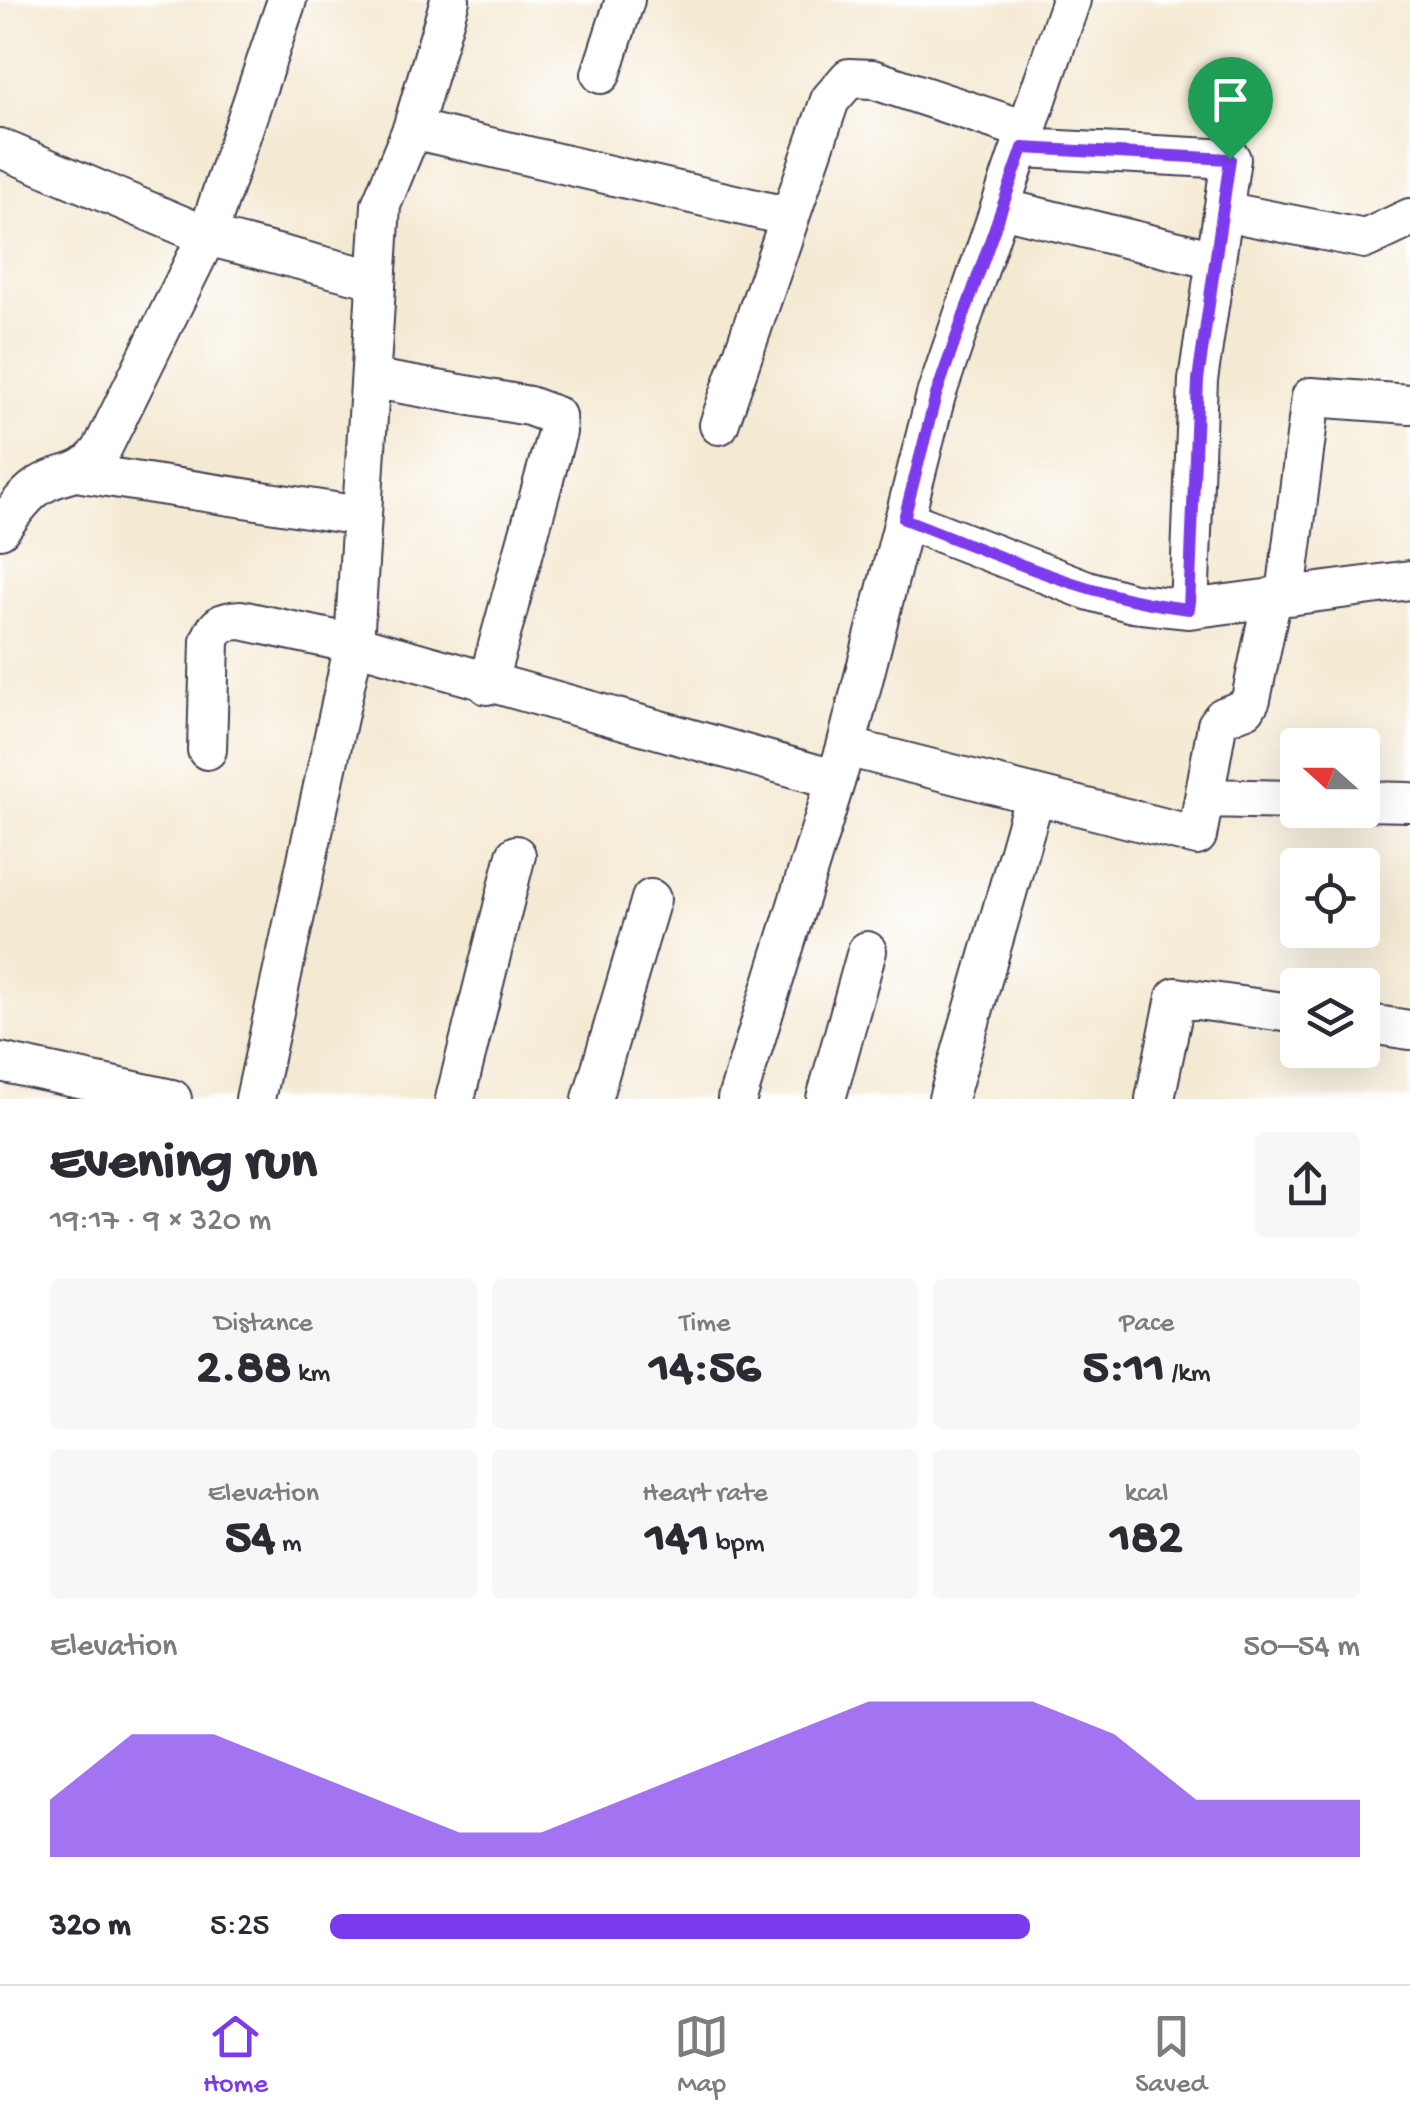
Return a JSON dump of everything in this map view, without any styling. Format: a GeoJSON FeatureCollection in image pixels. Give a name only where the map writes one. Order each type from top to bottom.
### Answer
{"type":"FeatureCollection","features":[{"type":"Feature","properties":{"kind":"street"},"geometry":{"type":"LineString","coordinates":[[82,473],[100,451],[207,236],[287,0]]}},
{"type":"Feature","properties":{"kind":"street"},"geometry":{"type":"LineString","coordinates":[[255,1099],[354,644],[360,516],[374,380],[374,280],[381,205],[412,129],[450,0]]}},
{"type":"Feature","properties":{"kind":"street"},"geometry":{"type":"LineString","coordinates":[[602,74],[626,0]]}},
{"type":"Feature","properties":{"kind":"street"},"geometry":{"type":"LineString","coordinates":[[737,1099],[840,763],[936,395],[1071,0]]}},
{"type":"Feature","properties":{"kind":"street"},"geometry":{"type":"LineString","coordinates":[[718,424],[830,100],[849,78],[872,80],[1026,140],[1230,159],[1198,380],[1189,609]]}},
{"type":"Feature","properties":{"kind":"street"},"geometry":{"type":"LineString","coordinates":[[412,129],[790,217]]}},
{"type":"Feature","properties":{"kind":"street"},"geometry":{"type":"LineString","coordinates":[[0,148],[207,236],[374,280]]}},
{"type":"Feature","properties":{"kind":"street"},"geometry":{"type":"LineString","coordinates":[[1001,208],[1215,260]]}},
{"type":"Feature","properties":{"kind":"street"},"geometry":{"type":"LineString","coordinates":[[1223,212],[1365,239],[1410,218]]}},
{"type":"Feature","properties":{"kind":"street"},"geometry":{"type":"LineString","coordinates":[[374,380],[529,406],[556,416],[557,432],[487,685]]}},
{"type":"Feature","properties":{"kind":"street"},"geometry":{"type":"LineString","coordinates":[[207,750],[208,659],[215,628],[225,621],[240,620],[354,644],[487,685],[840,763],[1035,796],[1197,836],[1217,725],[1222,717],[1246,708],[1251,700],[1279,596],[1311,398],[1410,404]]}},
{"type":"Feature","properties":{"kind":"street"},"geometry":{"type":"LineString","coordinates":[[0,530],[40,485],[82,473],[360,516]]}},
{"type":"Feature","properties":{"kind":"street"},"geometry":{"type":"LineString","coordinates":[[904,519],[1087,590],[1134,603],[1189,609],[1410,580]]}},
{"type":"Feature","properties":{"kind":"street"},"geometry":{"type":"LineString","coordinates":[[948,1099],[1035,796]]}},
{"type":"Feature","properties":{"kind":"street"},"geometry":{"type":"LineString","coordinates":[[1204,798],[1280,800]]}},
{"type":"Feature","properties":{"kind":"street"},"geometry":{"type":"LineString","coordinates":[[1380,801],[1410,802]]}},
{"type":"Feature","properties":{"kind":"street"},"geometry":{"type":"LineString","coordinates":[[455,1099],[516,855]]}},
{"type":"Feature","properties":{"kind":"street"},"geometry":{"type":"LineString","coordinates":[[592,1099],[651,899]]}},
{"type":"Feature","properties":{"kind":"street"},"geometry":{"type":"LineString","coordinates":[[826,1099],[867,952]]}},
{"type":"Feature","properties":{"kind":"street"},"geometry":{"type":"LineString","coordinates":[[1154,1099],[1176,997],[1280,1011]]}},
{"type":"Feature","properties":{"kind":"street"},"geometry":{"type":"LineString","coordinates":[[1380,1026],[1410,1030]]}},
{"type":"Feature","properties":{"kind":"street"},"geometry":{"type":"LineString","coordinates":[[0,1062],[172,1099]]}},
{"type":"Feature","properties":{"kind":"route"},"geometry":{"type":"LineString","coordinates":[[1023,148],[1230,159],[1198,380],[1189,609],[1134,603],[1087,590],[904,519],[936,395],[1023,148]]}}]}
